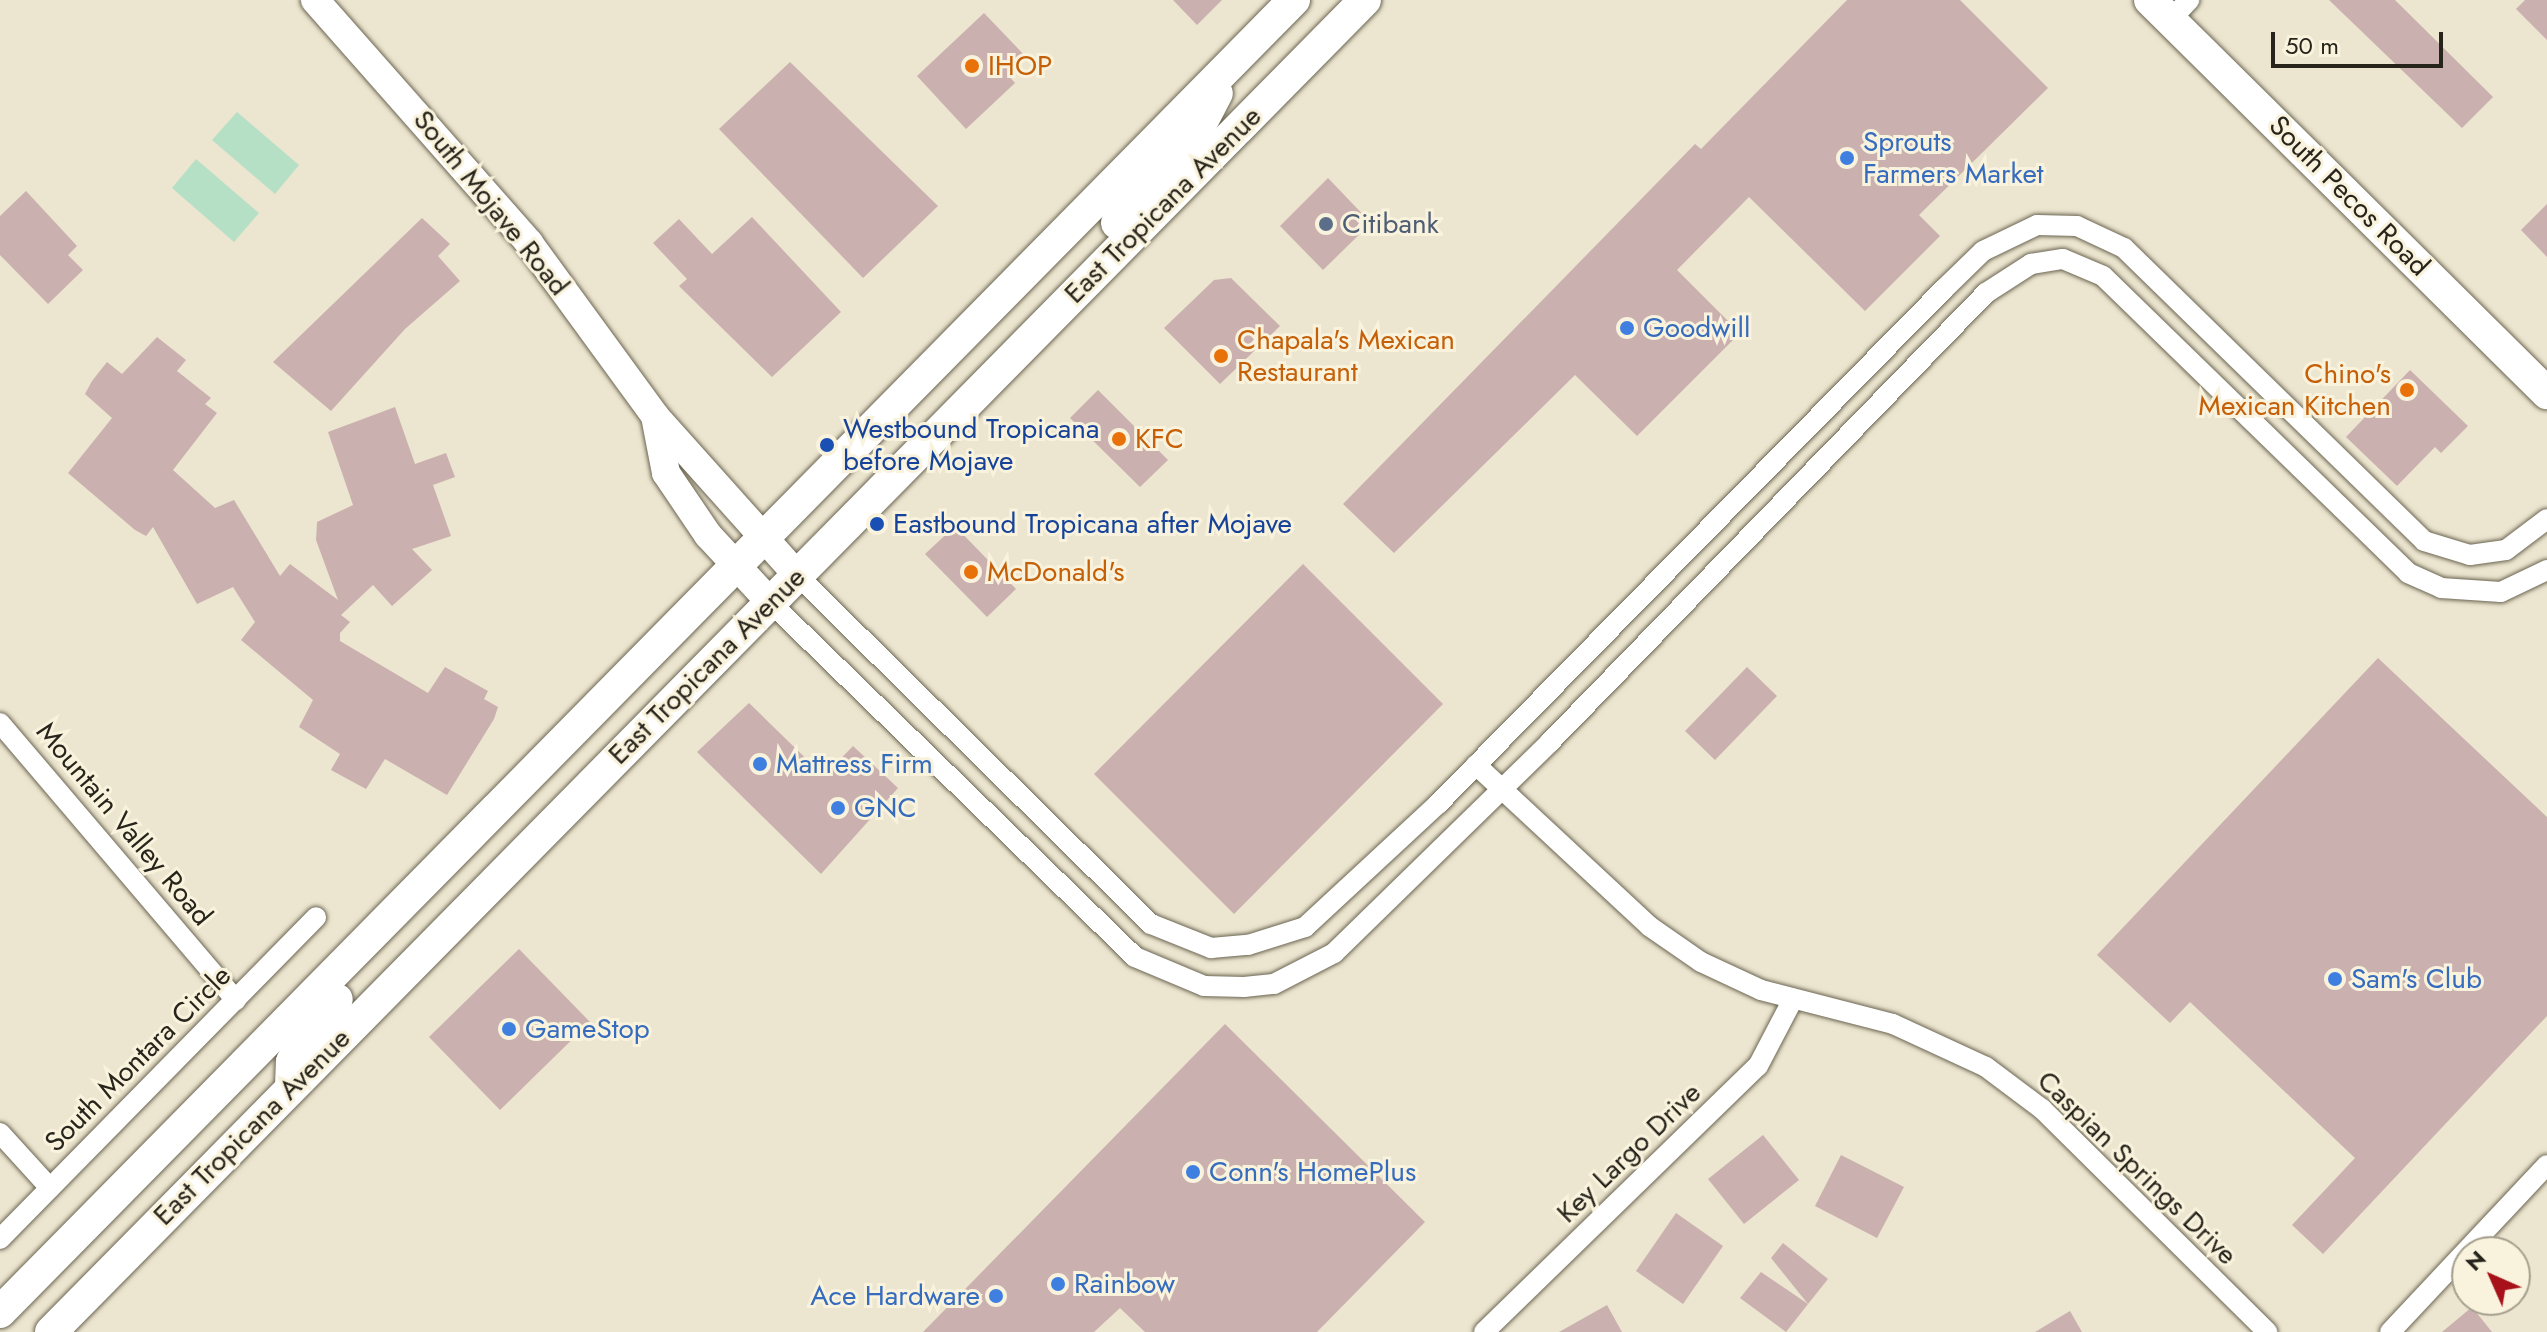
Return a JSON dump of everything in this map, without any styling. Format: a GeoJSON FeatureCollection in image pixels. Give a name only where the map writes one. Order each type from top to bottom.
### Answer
{"type":"FeatureCollection","features":[{"type":"Feature","properties":{"kind":"main road","name":"East Tropicana Avenue"},"geometry":{"type":"LineString","coordinates":[[0,1312],[765,542],[1294,0]]}},
{"type":"Feature","properties":{"kind":"main road","name":"East Tropicana Avenue"},"geometry":{"type":"LineString","coordinates":[[51,1332],[1365,0]]}},
{"type":"Feature","properties":{"kind":"main road","name":"South Pecos Road"},"geometry":{"type":"LineString","coordinates":[[2170,7],[2547,393]]}},
{"type":"Feature","properties":{"kind":"main road"},"geometry":{"type":"LineString","coordinates":[[1094,274],[1098,247],[1207,119],[1217,100],[1217,80]]}},
{"type":"Feature","properties":{"kind":"main road"},"geometry":{"type":"LineString","coordinates":[[291,1087],[292,1062],[303,1039],[397,911]]}},
{"type":"Feature","properties":{"kind":"street","name":"South Mojave Road"},"geometry":{"type":"LineString","coordinates":[[315,0],[529,243],[655,416],[797,575]]}},
{"type":"Feature","properties":{"kind":"street"},"geometry":{"type":"LineString","coordinates":[[797,575],[1106,882],[1175,939],[1211,948],[1248,945],[1305,927],[1476,765],[1983,251],[2037,225],[2077,226],[2124,248],[2424,541],[2470,555],[2506,550],[2547,519]]}},
{"type":"Feature","properties":{"kind":"street"},"geometry":{"type":"LineString","coordinates":[[770,602],[1135,957],[1204,986],[1274,984],[1334,953],[1502,791],[1986,293],[2031,264],[2063,259],[2103,276],[2408,573],[2441,588],[2501,592],[2547,570]]}},
{"type":"Feature","properties":{"kind":"street","name":"South Mojave Road"},"geometry":{"type":"LineString","coordinates":[[655,416],[666,473],[737,570],[770,602]]}},
{"type":"Feature","properties":{"kind":"street","name":"Mountain Valley Road"},"geometry":{"type":"LineString","coordinates":[[0,723],[236,1000]]}},
{"type":"Feature","properties":{"kind":"street","name":"Caspian Springs Drive"},"geometry":{"type":"LineString","coordinates":[[1476,765],[1649,926],[1701,962],[1793,999],[1893,1024],[1986,1067],[2042,1109],[2267,1332]]}},
{"type":"Feature","properties":{"kind":"street","name":"South Montara Circle"},"geometry":{"type":"LineString","coordinates":[[0,1239],[316,917]]}},
{"type":"Feature","properties":{"kind":"street","name":"Key Largo Drive"},"geometry":{"type":"LineString","coordinates":[[1484,1332],[1758,1066],[1793,999]]}},
{"type":"Feature","properties":{"kind":"street"},"geometry":{"type":"LineString","coordinates":[[0,1133],[50,1188]]}},
{"type":"Feature","properties":{"kind":"street"},"geometry":{"type":"LineString","coordinates":[[2390,1332],[2547,1165]]}},
{"type":"Feature","properties":{"kind":"green space"},"geometry":{"type":"Polygon","coordinates":[[[237,112],[299,165],[275,194],[212,140],[237,112]]]}},
{"type":"Feature","properties":{"kind":"green space"},"geometry":{"type":"Polygon","coordinates":[[[196,159],[259,213],[234,242],[172,188],[196,159]]]}},
{"type":"Feature","properties":{"kind":"building"},"geometry":{"type":"Polygon","coordinates":[[[1173,0],[1222,0],[1197,25],[1173,0]]]}},
{"type":"Feature","properties":{"kind":"building"},"geometry":{"type":"Polygon","coordinates":[[[1847,0],[1960,0],[2048,88],[1919,215],[1940,236],[1865,311],[1749,197],[1677,270],[1740,333],[1637,436],[1575,375],[1394,553],[1343,504],[1695,144],[1701,149],[1847,0]]]}},
{"type":"Feature","properties":{"kind":"building"},"geometry":{"type":"Polygon","coordinates":[[[2329,0],[2395,0],[2493,97],[2462,128],[2329,0]]]}},
{"type":"Feature","properties":{"kind":"building"},"geometry":{"type":"Polygon","coordinates":[[[2525,0],[2547,0],[2547,40],[2516,9],[2525,0]]]}},
{"type":"Feature","properties":{"kind":"building","name":"IHOP"},"geometry":{"type":"Polygon","coordinates":[[[984,13],[1026,57],[1007,74],[1015,83],[966,129],[917,76],[984,13]]]}},
{"type":"Feature","properties":{"kind":"building"},"geometry":{"type":"Polygon","coordinates":[[[790,62],[938,206],[863,278],[719,129],[790,62]]]}},
{"type":"Feature","properties":{"kind":"building","name":"Citibank"},"geometry":{"type":"Polygon","coordinates":[[[1328,178],[1371,223],[1323,270],[1280,226],[1328,178]]]}},
{"type":"Feature","properties":{"kind":"building"},"geometry":{"type":"Polygon","coordinates":[[[26,191],[77,246],[68,255],[83,270],[48,304],[0,255],[0,216],[26,191]]]}},
{"type":"Feature","properties":{"kind":"building"},"geometry":{"type":"Polygon","coordinates":[[[2547,204],[2547,257],[2521,230],[2547,204]]]}},
{"type":"Feature","properties":{"kind":"building"},"geometry":{"type":"Polygon","coordinates":[[[752,217],[841,312],[772,377],[679,286],[687,279],[653,243],[679,219],[712,254],[752,217]]]}},
{"type":"Feature","properties":{"kind":"building"},"geometry":{"type":"Polygon","coordinates":[[[422,218],[450,244],[438,256],[460,281],[405,329],[331,411],[273,362],[422,218]]]}},
{"type":"Feature","properties":{"kind":"building","name":"Chapala's Mexican Restaurant"},"geometry":{"type":"Polygon","coordinates":[[[1231,278],[1280,326],[1220,384],[1164,328],[1214,280],[1231,278]]]}},
{"type":"Feature","properties":{"kind":"building"},"geometry":{"type":"Polygon","coordinates":[[[157,337],[186,360],[177,371],[211,398],[205,404],[217,413],[173,470],[215,508],[234,500],[280,576],[290,564],[338,600],[316,540],[317,522],[353,505],[328,432],[395,407],[415,464],[446,453],[455,477],[433,485],[451,536],[412,549],[432,570],[392,606],[373,585],[341,615],[350,622],[340,633],[340,641],[428,693],[445,667],[488,691],[484,699],[498,707],[494,719],[447,795],[385,759],[366,789],[331,770],[340,754],[299,727],[313,700],[241,640],[255,622],[233,587],[197,604],[153,527],[146,536],[135,530],[68,473],[112,418],[85,394],[92,381],[107,362],[122,374],[157,337]]]}},
{"type":"Feature","properties":{"kind":"building"},"geometry":{"type":"Polygon","coordinates":[[[2410,370],[2468,426],[2441,453],[2435,447],[2397,486],[2346,437],[2410,370]]]}},
{"type":"Feature","properties":{"kind":"building","name":"KFC"},"geometry":{"type":"Polygon","coordinates":[[[1098,390],[1168,460],[1140,487],[1070,418],[1098,390]]]}},
{"type":"Feature","properties":{"kind":"building","name":"McDonald's"},"geometry":{"type":"Polygon","coordinates":[[[955,526],[1016,589],[987,617],[925,554],[955,526]]]}},
{"type":"Feature","properties":{"kind":"building"},"geometry":{"type":"Polygon","coordinates":[[[1303,564],[1443,704],[1234,914],[1094,774],[1303,564]]]}},
{"type":"Feature","properties":{"kind":"building","name":"Sam's Club"},"geometry":{"type":"Polygon","coordinates":[[[2378,658],[2547,817],[2547,1016],[2323,1254],[2292,1225],[2355,1158],[2190,1002],[2170,1023],[2097,955],[2378,658]]]}},
{"type":"Feature","properties":{"kind":"building"},"geometry":{"type":"Polygon","coordinates":[[[1747,667],[1777,696],[1715,760],[1685,731],[1747,667]]]}},
{"type":"Feature","properties":{"kind":"building"},"geometry":{"type":"Polygon","coordinates":[[[749,703],[824,776],[853,746],[898,788],[821,874],[697,752],[749,703]]]}},
{"type":"Feature","properties":{"kind":"building","name":"GameStop"},"geometry":{"type":"Polygon","coordinates":[[[519,949],[590,1022],[500,1110],[429,1037],[519,949]]]}},
{"type":"Feature","properties":{"kind":"building"},"geometry":{"type":"Polygon","coordinates":[[[1225,1024],[1425,1222],[1317,1332],[1145,1332],[1120,1308],[1094,1332],[923,1332],[1225,1024]]]}},
{"type":"Feature","properties":{"kind":"building"},"geometry":{"type":"Polygon","coordinates":[[[1763,1135],[1799,1180],[1744,1224],[1708,1179],[1763,1135]]]}},
{"type":"Feature","properties":{"kind":"building"},"geometry":{"type":"Polygon","coordinates":[[[1841,1155],[1904,1187],[1877,1238],[1815,1206],[1841,1155]]]}},
{"type":"Feature","properties":{"kind":"building"},"geometry":{"type":"Polygon","coordinates":[[[1676,1213],[1723,1246],[1683,1304],[1636,1271],[1676,1213]]]}},
{"type":"Feature","properties":{"kind":"building"},"geometry":{"type":"Polygon","coordinates":[[[1783,1243],[1828,1279],[1808,1304],[1771,1258],[1783,1243]]]}},
{"type":"Feature","properties":{"kind":"building"},"geometry":{"type":"Polygon","coordinates":[[[1761,1272],[1808,1304],[1786,1332],[1740,1298],[1761,1272]]]}},
{"type":"Feature","properties":{"kind":"building"},"geometry":{"type":"Polygon","coordinates":[[[1607,1305],[1622,1332],[1559,1332],[1607,1305]]]}},
{"type":"Feature","properties":{"kind":"building"},"geometry":{"type":"Polygon","coordinates":[[[2070,1311],[2082,1332],[2035,1332],[2070,1311]]]}},
{"type":"Feature","properties":{"kind":"building"},"geometry":{"type":"Polygon","coordinates":[[[2461,1316],[2479,1316],[2492,1332],[2442,1332],[2461,1316]]]}},
{"type":"Feature","properties":{"kind":"place","name":"IHOP"},"geometry":{"type":"Point","coordinates":[972,66]}},
{"type":"Feature","properties":{"kind":"place","name":"Sprouts Farmers Market"},"geometry":{"type":"Point","coordinates":[1847,158]}},
{"type":"Feature","properties":{"kind":"place","name":"Citibank"},"geometry":{"type":"Point","coordinates":[1326,224]}},
{"type":"Feature","properties":{"kind":"place","name":"Goodwill"},"geometry":{"type":"Point","coordinates":[1627,328]}},
{"type":"Feature","properties":{"kind":"place","name":"Chapala's Mexican Restaurant"},"geometry":{"type":"Point","coordinates":[1221,356]}},
{"type":"Feature","properties":{"kind":"place","name":"Chino's Mexican Kitchen"},"geometry":{"type":"Point","coordinates":[2407,390]}},
{"type":"Feature","properties":{"kind":"place","name":"KFC"},"geometry":{"type":"Point","coordinates":[1119,439]}},
{"type":"Feature","properties":{"kind":"place","name":"Westbound Tropicana before Mojave"},"geometry":{"type":"Point","coordinates":[827,445]}},
{"type":"Feature","properties":{"kind":"place","name":"Eastbound Tropicana after Mojave"},"geometry":{"type":"Point","coordinates":[877,524]}},
{"type":"Feature","properties":{"kind":"place","name":"McDonald's"},"geometry":{"type":"Point","coordinates":[971,572]}},
{"type":"Feature","properties":{"kind":"place","name":"Mattress Firm"},"geometry":{"type":"Point","coordinates":[760,764]}},
{"type":"Feature","properties":{"kind":"place","name":"GNC"},"geometry":{"type":"Point","coordinates":[838,808]}},
{"type":"Feature","properties":{"kind":"place","name":"Sam's Club"},"geometry":{"type":"Point","coordinates":[2335,979]}},
{"type":"Feature","properties":{"kind":"place","name":"GameStop"},"geometry":{"type":"Point","coordinates":[509,1029]}},
{"type":"Feature","properties":{"kind":"place","name":"Conn's HomePlus"},"geometry":{"type":"Point","coordinates":[1193,1172]}},
{"type":"Feature","properties":{"kind":"place","name":"Rainbow"},"geometry":{"type":"Point","coordinates":[1058,1284]}},
{"type":"Feature","properties":{"kind":"place","name":"Ace Hardware"},"geometry":{"type":"Point","coordinates":[996,1296]}}]}
